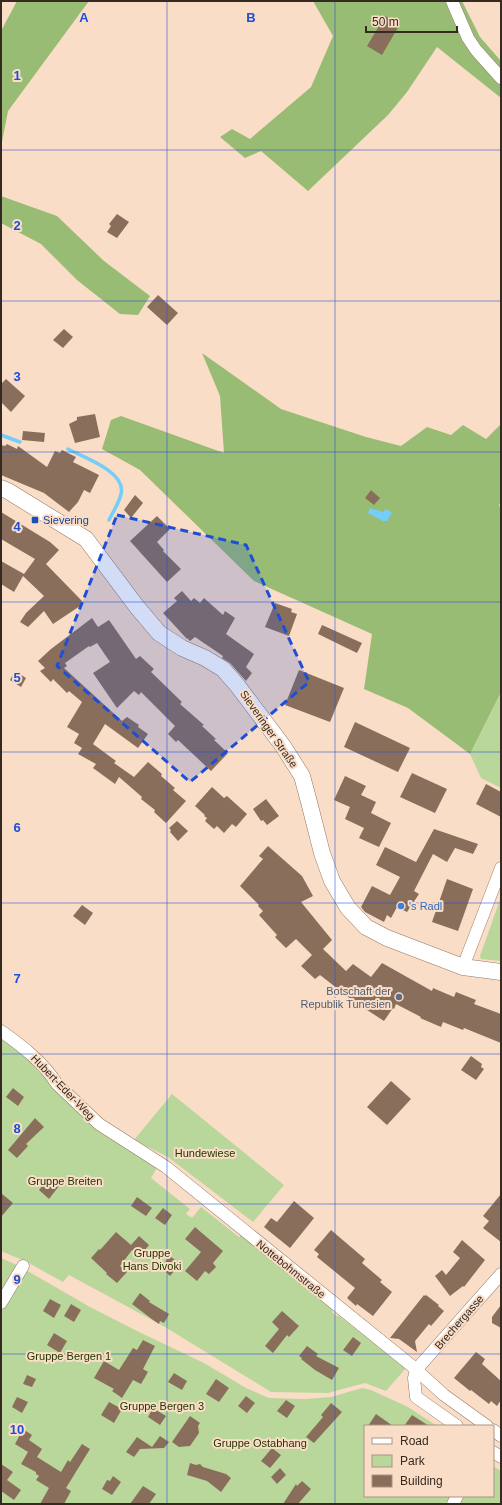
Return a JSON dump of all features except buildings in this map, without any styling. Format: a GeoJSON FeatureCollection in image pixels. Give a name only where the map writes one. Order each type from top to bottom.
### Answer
{"type":"FeatureCollection","features":[{"type":"Feature","properties":{"kind":"main road","name":"Sieveringer Straße"},"geometry":{"type":"LineString","coordinates":[[1,488],[86,539],[137,607],[159,633],[182,648],[205,658],[223,669],[238,685],[283,746],[302,776],[322,853],[332,881],[348,908],[366,927],[387,938],[463,967],[501,972]]}},
{"type":"Feature","properties":{"kind":"street"},"geometry":{"type":"LineString","coordinates":[[452,1],[468,38],[476,50],[501,78]]}},
{"type":"Feature","properties":{"kind":"street"},"geometry":{"type":"LineString","coordinates":[[463,967],[501,868]]}},
{"type":"Feature","properties":{"kind":"street","name":"Hubert-Eder-Weg"},"geometry":{"type":"LineString","coordinates":[[1,1031],[29,1051],[58,1084],[98,1124],[166,1167]]}},
{"type":"Feature","properties":{"kind":"street","name":"Nottebohmstraße"},"geometry":{"type":"LineString","coordinates":[[166,1167],[416,1370],[444,1395],[486,1425]]}},
{"type":"Feature","properties":{"kind":"street"},"geometry":{"type":"LineString","coordinates":[[1,1303],[23,1266]]}},
{"type":"Feature","properties":{"kind":"street","name":"Brechergasse"},"geometry":{"type":"LineString","coordinates":[[416,1370],[501,1274]]}},
{"type":"Feature","properties":{"kind":"street"},"geometry":{"type":"LineString","coordinates":[[416,1370],[414,1378],[416,1397],[456,1425]]}},
{"type":"Feature","properties":{"kind":"highlighted area"},"geometry":{"type":"Polygon","coordinates":[[[117,515],[246,545],[309,682],[190,782],[57,666],[117,515]]]}},
{"type":"Feature","properties":{"kind":"green space"},"geometry":{"type":"Polygon","coordinates":[[[17,1],[89,1],[8,111],[1,147],[1,31],[17,1]]]}},
{"type":"Feature","properties":{"kind":"green space"},"geometry":{"type":"Polygon","coordinates":[[[313,1],[462,1],[480,37],[501,61],[501,98],[437,47],[407,92],[388,115],[308,191],[261,151],[245,158],[220,137],[232,129],[250,139],[311,87],[333,36],[313,1]]]}},
{"type":"Feature","properties":{"kind":"green space"},"geometry":{"type":"Polygon","coordinates":[[[1,196],[57,216],[104,261],[150,296],[138,315],[120,314],[77,280],[41,244],[1,223],[1,196]]]}},
{"type":"Feature","properties":{"kind":"green space"},"geometry":{"type":"Polygon","coordinates":[[[202,353],[281,409],[366,437],[401,446],[427,427],[451,435],[463,425],[486,439],[501,424],[501,501],[499,505],[501,509],[501,692],[470,754],[408,708],[364,689],[372,634],[254,581],[140,470],[102,449],[111,420],[121,416],[224,453],[220,396],[202,353]]]}},
{"type":"Feature","properties":{"kind":"green space"},"geometry":{"type":"Polygon","coordinates":[[[501,692],[501,788],[481,778],[470,754],[501,692]]]}},
{"type":"Feature","properties":{"kind":"green space"},"geometry":{"type":"Polygon","coordinates":[[[501,897],[501,961],[481,959],[480,956],[501,897]]]}},
{"type":"Feature","properties":{"kind":"green space"},"geometry":{"type":"Polygon","coordinates":[[[1,1035],[158,1166],[151,1178],[190,1209],[186,1214],[192,1218],[201,1207],[239,1237],[242,1234],[333,1310],[332,1312],[406,1368],[386,1391],[365,1383],[328,1393],[271,1392],[165,1327],[69,1275],[63,1282],[27,1262],[1,1251],[1,1035]]]}},
{"type":"Feature","properties":{"kind":"green space","name":"Hundewiese"},"geometry":{"type":"Polygon","coordinates":[[[172,1094],[284,1185],[253,1222],[168,1157],[134,1140],[172,1094]]]}},
{"type":"Feature","properties":{"kind":"green space"},"geometry":{"type":"Polygon","coordinates":[[[1,1258],[19,1266],[90,1307],[204,1363],[246,1388],[269,1398],[305,1399],[331,1397],[362,1388],[371,1390],[408,1407],[435,1425],[364,1425],[364,1497],[494,1497],[494,1467],[501,1471],[501,1504],[1,1504],[1,1258]]]}},
{"type":"Feature","properties":{"kind":"water"},"geometry":{"type":"Polygon","coordinates":[[[370,508],[383,512],[386,509],[392,513],[387,521],[383,521],[368,513],[370,508]]]}},
{"type":"Feature","properties":{"kind":"waterway"},"geometry":{"type":"LineString","coordinates":[[1,435],[20,442]]}},
{"type":"Feature","properties":{"kind":"waterway"},"geometry":{"type":"LineString","coordinates":[[68,449],[102,466],[111,472],[117,479],[121,486],[121,494],[109,520]]}},
{"type":"Feature","properties":{"kind":"place","name":"Sievering"},"geometry":{"type":"Point","coordinates":[35,520]}},
{"type":"Feature","properties":{"kind":"place","name":"'s Radl"},"geometry":{"type":"Point","coordinates":[401,906]}},
{"type":"Feature","properties":{"kind":"place","name":"Botschaft der Republik Tunesien"},"geometry":{"type":"Point","coordinates":[399,997]}},
{"type":"Feature","properties":{"kind":"park label","name":"Gruppe Breiten"},"geometry":{"type":"Point","coordinates":[65,1181]}},
{"type":"Feature","properties":{"kind":"park label","name":"Gruppe Hans Divoki"},"geometry":{"type":"Point","coordinates":[152,1259]}},
{"type":"Feature","properties":{"kind":"park label","name":"Gruppe Bergen 1"},"geometry":{"type":"Point","coordinates":[69,1356]}},
{"type":"Feature","properties":{"kind":"park label","name":"Gruppe Bergen 3"},"geometry":{"type":"Point","coordinates":[162,1406]}},
{"type":"Feature","properties":{"kind":"park label","name":"Gruppe Ostabhang"},"geometry":{"type":"Point","coordinates":[260,1443]}}]}
